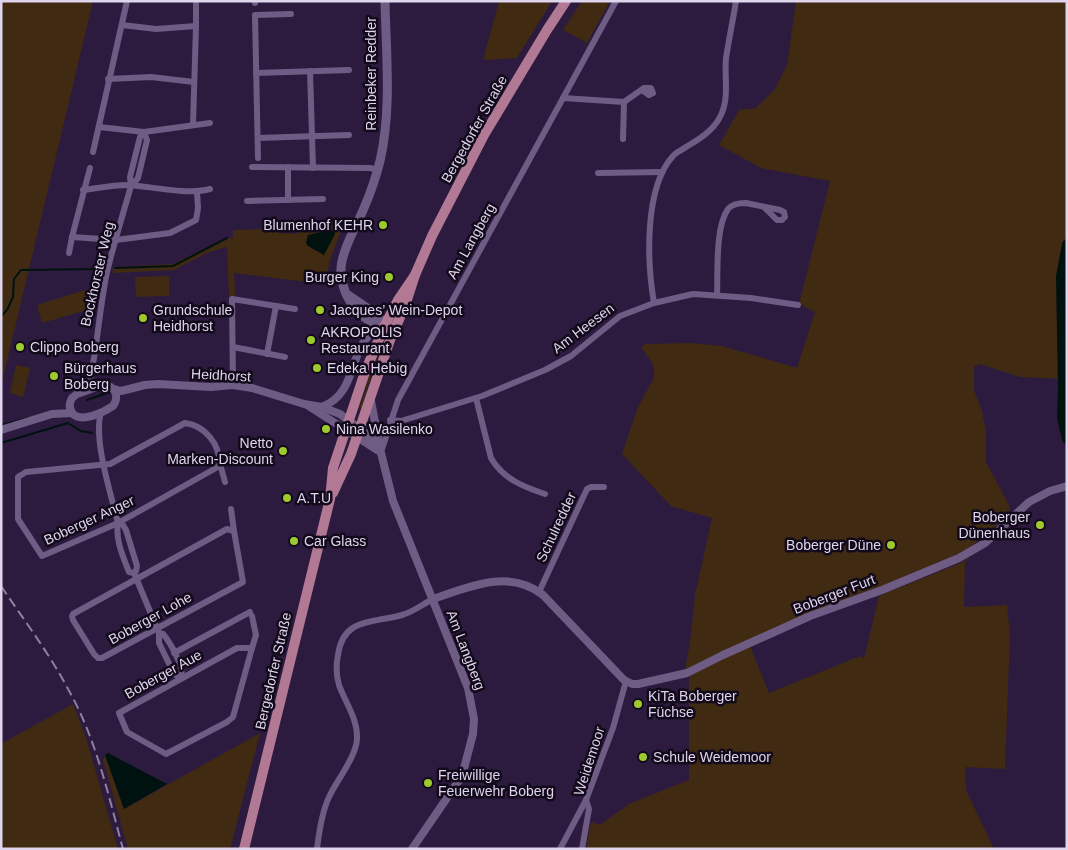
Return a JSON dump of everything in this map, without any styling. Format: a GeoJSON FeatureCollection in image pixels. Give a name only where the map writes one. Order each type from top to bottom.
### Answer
{"type":"FeatureCollection","features":[{"type":"Feature","properties":{"kind":"main road","name":"Reinbeker Redder"},"geometry":{"type":"LineString","coordinates":[[385,1],[387,121],[378,170],[342,262],[341,271],[344,289],[348,294],[379,316],[385,325],[390,340]]}},
{"type":"Feature","properties":{"kind":"main road","name":"Bergedorfer Straße"},"geometry":{"type":"LineString","coordinates":[[330,500],[351,454],[390,340],[432,236],[484,135],[566,1]]}},
{"type":"Feature","properties":{"kind":"main road","name":"Bergedorfer Straße"},"geometry":{"type":"LineString","coordinates":[[244,849],[330,500],[333,468],[365,372],[385,325],[398,300],[415,275]]}},
{"type":"Feature","properties":{"kind":"main road"},"geometry":{"type":"LineString","coordinates":[[385,325],[398,322]]}},
{"type":"Feature","properties":{"kind":"street"},"geometry":{"type":"LineString","coordinates":[[93,152],[127,1]]}},
{"type":"Feature","properties":{"kind":"street"},"geometry":{"type":"LineString","coordinates":[[193,125],[196,1]]}},
{"type":"Feature","properties":{"kind":"street","name":"Am Langberg"},"geometry":{"type":"LineString","coordinates":[[381,453],[390,420],[398,400],[616,1]]}},
{"type":"Feature","properties":{"kind":"street"},"geometry":{"type":"LineString","coordinates":[[654,303],[649,244],[651,218],[662,172],[674,154],[703,137],[719,119],[726,100],[726,58],[736,1]]}},
{"type":"Feature","properties":{"kind":"street"},"geometry":{"type":"LineString","coordinates":[[258,158],[255,15],[291,14]]}},
{"type":"Feature","properties":{"kind":"street"},"geometry":{"type":"LineString","coordinates":[[122,25],[156,29],[196,26]]}},
{"type":"Feature","properties":{"kind":"street"},"geometry":{"type":"LineString","coordinates":[[256,73],[349,70]]}},
{"type":"Feature","properties":{"kind":"street"},"geometry":{"type":"LineString","coordinates":[[310,71],[313,168]]}},
{"type":"Feature","properties":{"kind":"street"},"geometry":{"type":"LineString","coordinates":[[108,79],[151,78],[194,82]]}},
{"type":"Feature","properties":{"kind":"street"},"geometry":{"type":"LineString","coordinates":[[563,98],[624,102],[642,90]]}},
{"type":"Feature","properties":{"kind":"street"},"geometry":{"type":"LineString","coordinates":[[623,139],[624,102]]}},
{"type":"Feature","properties":{"kind":"street"},"geometry":{"type":"LineString","coordinates":[[99,127],[144,132],[210,123]]}},
{"type":"Feature","properties":{"kind":"street","name":"Bockhorster Weg"},"geometry":{"type":"LineString","coordinates":[[88,390],[108,270],[131,186],[138,178],[148,140],[144,132]]}},
{"type":"Feature","properties":{"kind":"street"},"geometry":{"type":"LineString","coordinates":[[258,138],[349,135]]}},
{"type":"Feature","properties":{"kind":"street"},"geometry":{"type":"LineString","coordinates":[[252,167],[288,167],[294,169],[370,168],[378,170]]}},
{"type":"Feature","properties":{"kind":"street"},"geometry":{"type":"LineString","coordinates":[[288,167],[288,200]]}},
{"type":"Feature","properties":{"kind":"street"},"geometry":{"type":"LineString","coordinates":[[69,253],[83,190],[90,168]]}},
{"type":"Feature","properties":{"kind":"street"},"geometry":{"type":"LineString","coordinates":[[598,173],[662,172]]}},
{"type":"Feature","properties":{"kind":"street"},"geometry":{"type":"LineString","coordinates":[[83,190],[116,185],[197,192],[210,189]]}},
{"type":"Feature","properties":{"kind":"street"},"geometry":{"type":"LineString","coordinates":[[72,237],[116,240],[170,233],[196,220],[198,208],[197,192]]}},
{"type":"Feature","properties":{"kind":"street"},"geometry":{"type":"LineString","coordinates":[[247,201],[323,200]]}},
{"type":"Feature","properties":{"kind":"street"},"geometry":{"type":"LineString","coordinates":[[717,295],[718,253],[726,213],[730,207],[738,203],[764,207]]}},
{"type":"Feature","properties":{"kind":"street","name":"Am Heesen"},"geometry":{"type":"LineString","coordinates":[[390,420],[401,420],[496,391],[565,360],[620,316],[654,303],[693,294],[717,295],[798,305]]}},
{"type":"Feature","properties":{"kind":"street"},"geometry":{"type":"LineString","coordinates":[[234,385],[232,299],[295,309]]}},
{"type":"Feature","properties":{"kind":"street"},"geometry":{"type":"LineString","coordinates":[[267,354],[276,306]]}},
{"type":"Feature","properties":{"kind":"street"},"geometry":{"type":"LineString","coordinates":[[322,406],[332,402],[342,392],[348,382],[362,345],[372,332],[385,325]]}},
{"type":"Feature","properties":{"kind":"street"},"geometry":{"type":"LineString","coordinates":[[233,348],[284,358]]}},
{"type":"Feature","properties":{"kind":"street"},"geometry":{"type":"LineString","coordinates":[[1,430],[52,414],[70,403],[74,396],[102,385],[96,378],[93,369]]}},
{"type":"Feature","properties":{"kind":"street","name":"Heidhorst"},"geometry":{"type":"LineString","coordinates":[[102,385],[109,385],[121,391],[158,384],[211,387],[234,385],[252,388],[304,404],[347,425],[358,433]]}},
{"type":"Feature","properties":{"kind":"street","name":"Heidhorst"},"geometry":{"type":"LineString","coordinates":[[88,417],[111,408],[116,401],[134,388]]}},
{"type":"Feature","properties":{"kind":"street"},"geometry":{"type":"LineString","coordinates":[[114,389],[116,401]]}},
{"type":"Feature","properties":{"kind":"street"},"geometry":{"type":"LineString","coordinates":[[370,396],[381,453]]}},
{"type":"Feature","properties":{"kind":"street"},"geometry":{"type":"LineString","coordinates":[[476,398],[496,467],[506,477],[545,494]]}},
{"type":"Feature","properties":{"kind":"street"},"geometry":{"type":"LineString","coordinates":[[70,403],[72,413]]}},
{"type":"Feature","properties":{"kind":"street","name":"Heidhorst"},"geometry":{"type":"LineString","coordinates":[[304,404],[322,406],[340,414],[347,425]]}},
{"type":"Feature","properties":{"kind":"street"},"geometry":{"type":"LineString","coordinates":[[101,412],[99,435],[118,523],[116,530],[118,538],[129,572],[135,576],[158,631],[158,643],[174,674],[181,678],[183,671],[168,639],[158,631]]}},
{"type":"Feature","properties":{"kind":"street"},"geometry":{"type":"LineString","coordinates":[[52,414],[72,413],[80,418],[88,417],[99,435]]}},
{"type":"Feature","properties":{"kind":"street","name":"Boberger Anger"},"geometry":{"type":"LineString","coordinates":[[220,464],[118,523],[42,556],[18,519],[18,477],[26,472],[110,464],[185,423],[208,434],[212,439],[220,464],[225,482]]}},
{"type":"Feature","properties":{"kind":"street"},"geometry":{"type":"LineString","coordinates":[[358,433],[370,446],[381,453]]}},
{"type":"Feature","properties":{"kind":"street","name":"Am Langberg"},"geometry":{"type":"LineString","coordinates":[[358,433],[368,435],[381,453],[393,501],[468,688],[474,719],[473,734],[462,776],[412,849]]}},
{"type":"Feature","properties":{"kind":"street"},"geometry":{"type":"LineString","coordinates":[[351,454],[370,446]]}},
{"type":"Feature","properties":{"kind":"street","name":"Boberger Furt"},"geometry":{"type":"LineString","coordinates":[[626,681],[638,684],[687,673],[810,616],[882,590],[959,558],[985,543],[1018,511],[1036,497],[1067,486]]}},
{"type":"Feature","properties":{"kind":"street","name":"Schulredder"},"geometry":{"type":"LineString","coordinates":[[539,592],[587,489],[591,487],[604,487]]}},
{"type":"Feature","properties":{"kind":"street","name":"Boberger Lohe"},"geometry":{"type":"LineString","coordinates":[[231,509],[242,582],[158,631],[102,658],[98,658],[94,654],[73,620],[73,614],[135,576],[227,529],[234,531]]}},
{"type":"Feature","properties":{"kind":"street"},"geometry":{"type":"LineString","coordinates":[[317,849],[328,799],[354,750],[357,739],[353,718],[338,683],[336,666],[341,640],[349,630],[360,623],[404,615],[433,599],[480,583],[493,581],[519,582],[539,592],[626,681]]}},
{"type":"Feature","properties":{"kind":"street","name":"Boberger Aue"},"geometry":{"type":"LineString","coordinates":[[174,653],[251,614],[256,635],[233,717],[228,722],[166,754],[127,732],[119,713],[237,648],[252,648]]}},
{"type":"Feature","properties":{"kind":"street","name":"Weidemoor"},"geometry":{"type":"LineString","coordinates":[[582,849],[589,809],[586,800],[613,728],[626,681]]}},
{"type":"Feature","properties":{"kind":"street"},"geometry":{"type":"LineString","coordinates":[[560,849],[586,800]]}},
{"type":"Feature","properties":{"kind":"shaded area"},"geometry":{"type":"Polygon","coordinates":[[[1,1],[93,1],[1,386],[1,1]]]}},
{"type":"Feature","properties":{"kind":"shaded area"},"geometry":{"type":"Polygon","coordinates":[[[499,1],[552,1],[517,58],[483,60],[499,1]]]}},
{"type":"Feature","properties":{"kind":"shaded area"},"geometry":{"type":"Polygon","coordinates":[[[582,1],[610,1],[587,43],[563,30],[582,1]]]}},
{"type":"Feature","properties":{"kind":"shaded area"},"geometry":{"type":"Polygon","coordinates":[[[796,1],[1067,1],[1067,232],[1059,277],[1063,350],[1063,287],[1067,287],[1067,392],[1065,379],[1020,377],[980,364],[974,367],[974,390],[982,411],[986,433],[986,462],[1010,507],[1009,515],[967,550],[892,582],[809,613],[685,670],[695,595],[712,518],[671,506],[622,454],[638,407],[654,378],[654,366],[641,347],[645,344],[690,343],[722,346],[797,368],[815,312],[799,304],[830,181],[761,168],[719,145],[739,110],[756,108],[775,89],[787,65],[796,1]]]}},
{"type":"Feature","properties":{"kind":"shaded area"},"geometry":{"type":"Polygon","coordinates":[[[345,221],[330,260],[327,275],[315,283],[234,273],[235,296],[229,296],[227,247],[209,252],[174,270],[112,273],[114,267],[173,264],[227,238],[233,238],[233,230],[276,229],[279,233],[297,234],[298,229],[345,221]]]}},
{"type":"Feature","properties":{"kind":"shaded area"},"geometry":{"type":"Polygon","coordinates":[[[330,230],[334,231],[335,234],[324,255],[306,243],[308,235],[330,230]]]}},
{"type":"Feature","properties":{"kind":"shaded area"},"geometry":{"type":"Polygon","coordinates":[[[169,276],[169,296],[136,297],[135,277],[169,276]]]}},
{"type":"Feature","properties":{"kind":"shaded area"},"geometry":{"type":"Polygon","coordinates":[[[98,286],[94,308],[42,323],[37,305],[98,286]]]}},
{"type":"Feature","properties":{"kind":"shaded area"},"geometry":{"type":"Polygon","coordinates":[[[385,336],[368,385],[362,410],[359,409],[368,375],[385,336]]]}},
{"type":"Feature","properties":{"kind":"shaded area"},"geometry":{"type":"Polygon","coordinates":[[[16,365],[30,368],[23,397],[10,393],[16,365]]]}},
{"type":"Feature","properties":{"kind":"shaded area"},"geometry":{"type":"Polygon","coordinates":[[[971,556],[965,563],[964,607],[1007,605],[1010,634],[1005,769],[965,767],[966,790],[994,849],[586,849],[591,822],[600,825],[629,804],[689,780],[689,676],[750,646],[769,693],[860,656],[864,659],[879,596],[963,562],[971,556]]]}},
{"type":"Feature","properties":{"kind":"shaded area"},"geometry":{"type":"Polygon","coordinates":[[[73,704],[87,741],[118,849],[1,849],[1,744],[73,704]]]}},
{"type":"Feature","properties":{"kind":"shaded area"},"geometry":{"type":"Polygon","coordinates":[[[260,733],[230,849],[128,849],[103,760],[105,755],[124,809],[260,733]]]}},
{"type":"Feature","properties":{"kind":"shaded area"},"geometry":{"type":"Polygon","coordinates":[[[108,753],[167,784],[124,809],[105,755],[108,753]]]}},
{"type":"Feature","properties":{"kind":"waterway"},"geometry":{"type":"LineString","coordinates":[[115,268],[173,266],[227,238]]}},
{"type":"Feature","properties":{"kind":"waterway"},"geometry":{"type":"LineString","coordinates":[[1067,244],[1061,277],[1062,417],[1067,439]]}},
{"type":"Feature","properties":{"kind":"waterway"},"geometry":{"type":"LineString","coordinates":[[1,316],[7,310],[13,297],[14,279],[21,270],[102,269]]}},
{"type":"Feature","properties":{"kind":"waterway"},"geometry":{"type":"LineString","coordinates":[[87,400],[110,392]]}},
{"type":"Feature","properties":{"kind":"waterway"},"geometry":{"type":"LineString","coordinates":[[2,425],[28,418]]}},
{"type":"Feature","properties":{"kind":"waterway"},"geometry":{"type":"LineString","coordinates":[[1,443],[68,423],[81,431],[92,433]]}},
{"type":"Feature","properties":{"kind":"railway"},"geometry":{"type":"LineString","coordinates":[[1,586],[53,662],[78,708],[94,747],[123,849]]}},
{"type":"Feature","properties":{"kind":"place","name":"Blumenhof KEHR"},"geometry":{"type":"Point","coordinates":[383,225]}},
{"type":"Feature","properties":{"kind":"place","name":"Burger King"},"geometry":{"type":"Point","coordinates":[389,277]}},
{"type":"Feature","properties":{"kind":"place","name":"Jacques’ Wein-Depot"},"geometry":{"type":"Point","coordinates":[320,310]}},
{"type":"Feature","properties":{"kind":"place","name":"Grundschule Heidhorst"},"geometry":{"type":"Point","coordinates":[143,318]}},
{"type":"Feature","properties":{"kind":"place","name":"AKROPOLIS Restaurant"},"geometry":{"type":"Point","coordinates":[311,340]}},
{"type":"Feature","properties":{"kind":"place","name":"Clippo Boberg"},"geometry":{"type":"Point","coordinates":[20,347]}},
{"type":"Feature","properties":{"kind":"place","name":"Edeka Hebig"},"geometry":{"type":"Point","coordinates":[317,368]}},
{"type":"Feature","properties":{"kind":"place","name":"Bürgerhaus Boberg"},"geometry":{"type":"Point","coordinates":[54,376]}},
{"type":"Feature","properties":{"kind":"place","name":"Nina Wasilenko"},"geometry":{"type":"Point","coordinates":[326,429]}},
{"type":"Feature","properties":{"kind":"place","name":"Netto Marken-Discount"},"geometry":{"type":"Point","coordinates":[283,451]}},
{"type":"Feature","properties":{"kind":"place","name":"A.T.U"},"geometry":{"type":"Point","coordinates":[287,498]}},
{"type":"Feature","properties":{"kind":"place","name":"Boberger Dünenhaus"},"geometry":{"type":"Point","coordinates":[1040,525]}},
{"type":"Feature","properties":{"kind":"place","name":"Car Glass"},"geometry":{"type":"Point","coordinates":[294,541]}},
{"type":"Feature","properties":{"kind":"place","name":"Boberger Düne"},"geometry":{"type":"Point","coordinates":[891,545]}},
{"type":"Feature","properties":{"kind":"place","name":"KiTa Boberger Füchse"},"geometry":{"type":"Point","coordinates":[638,704]}},
{"type":"Feature","properties":{"kind":"place","name":"Schule Weidemoor"},"geometry":{"type":"Point","coordinates":[643,757]}},
{"type":"Feature","properties":{"kind":"place","name":"Freiwillige Feuerwehr Boberg"},"geometry":{"type":"Point","coordinates":[428,783]}}]}
